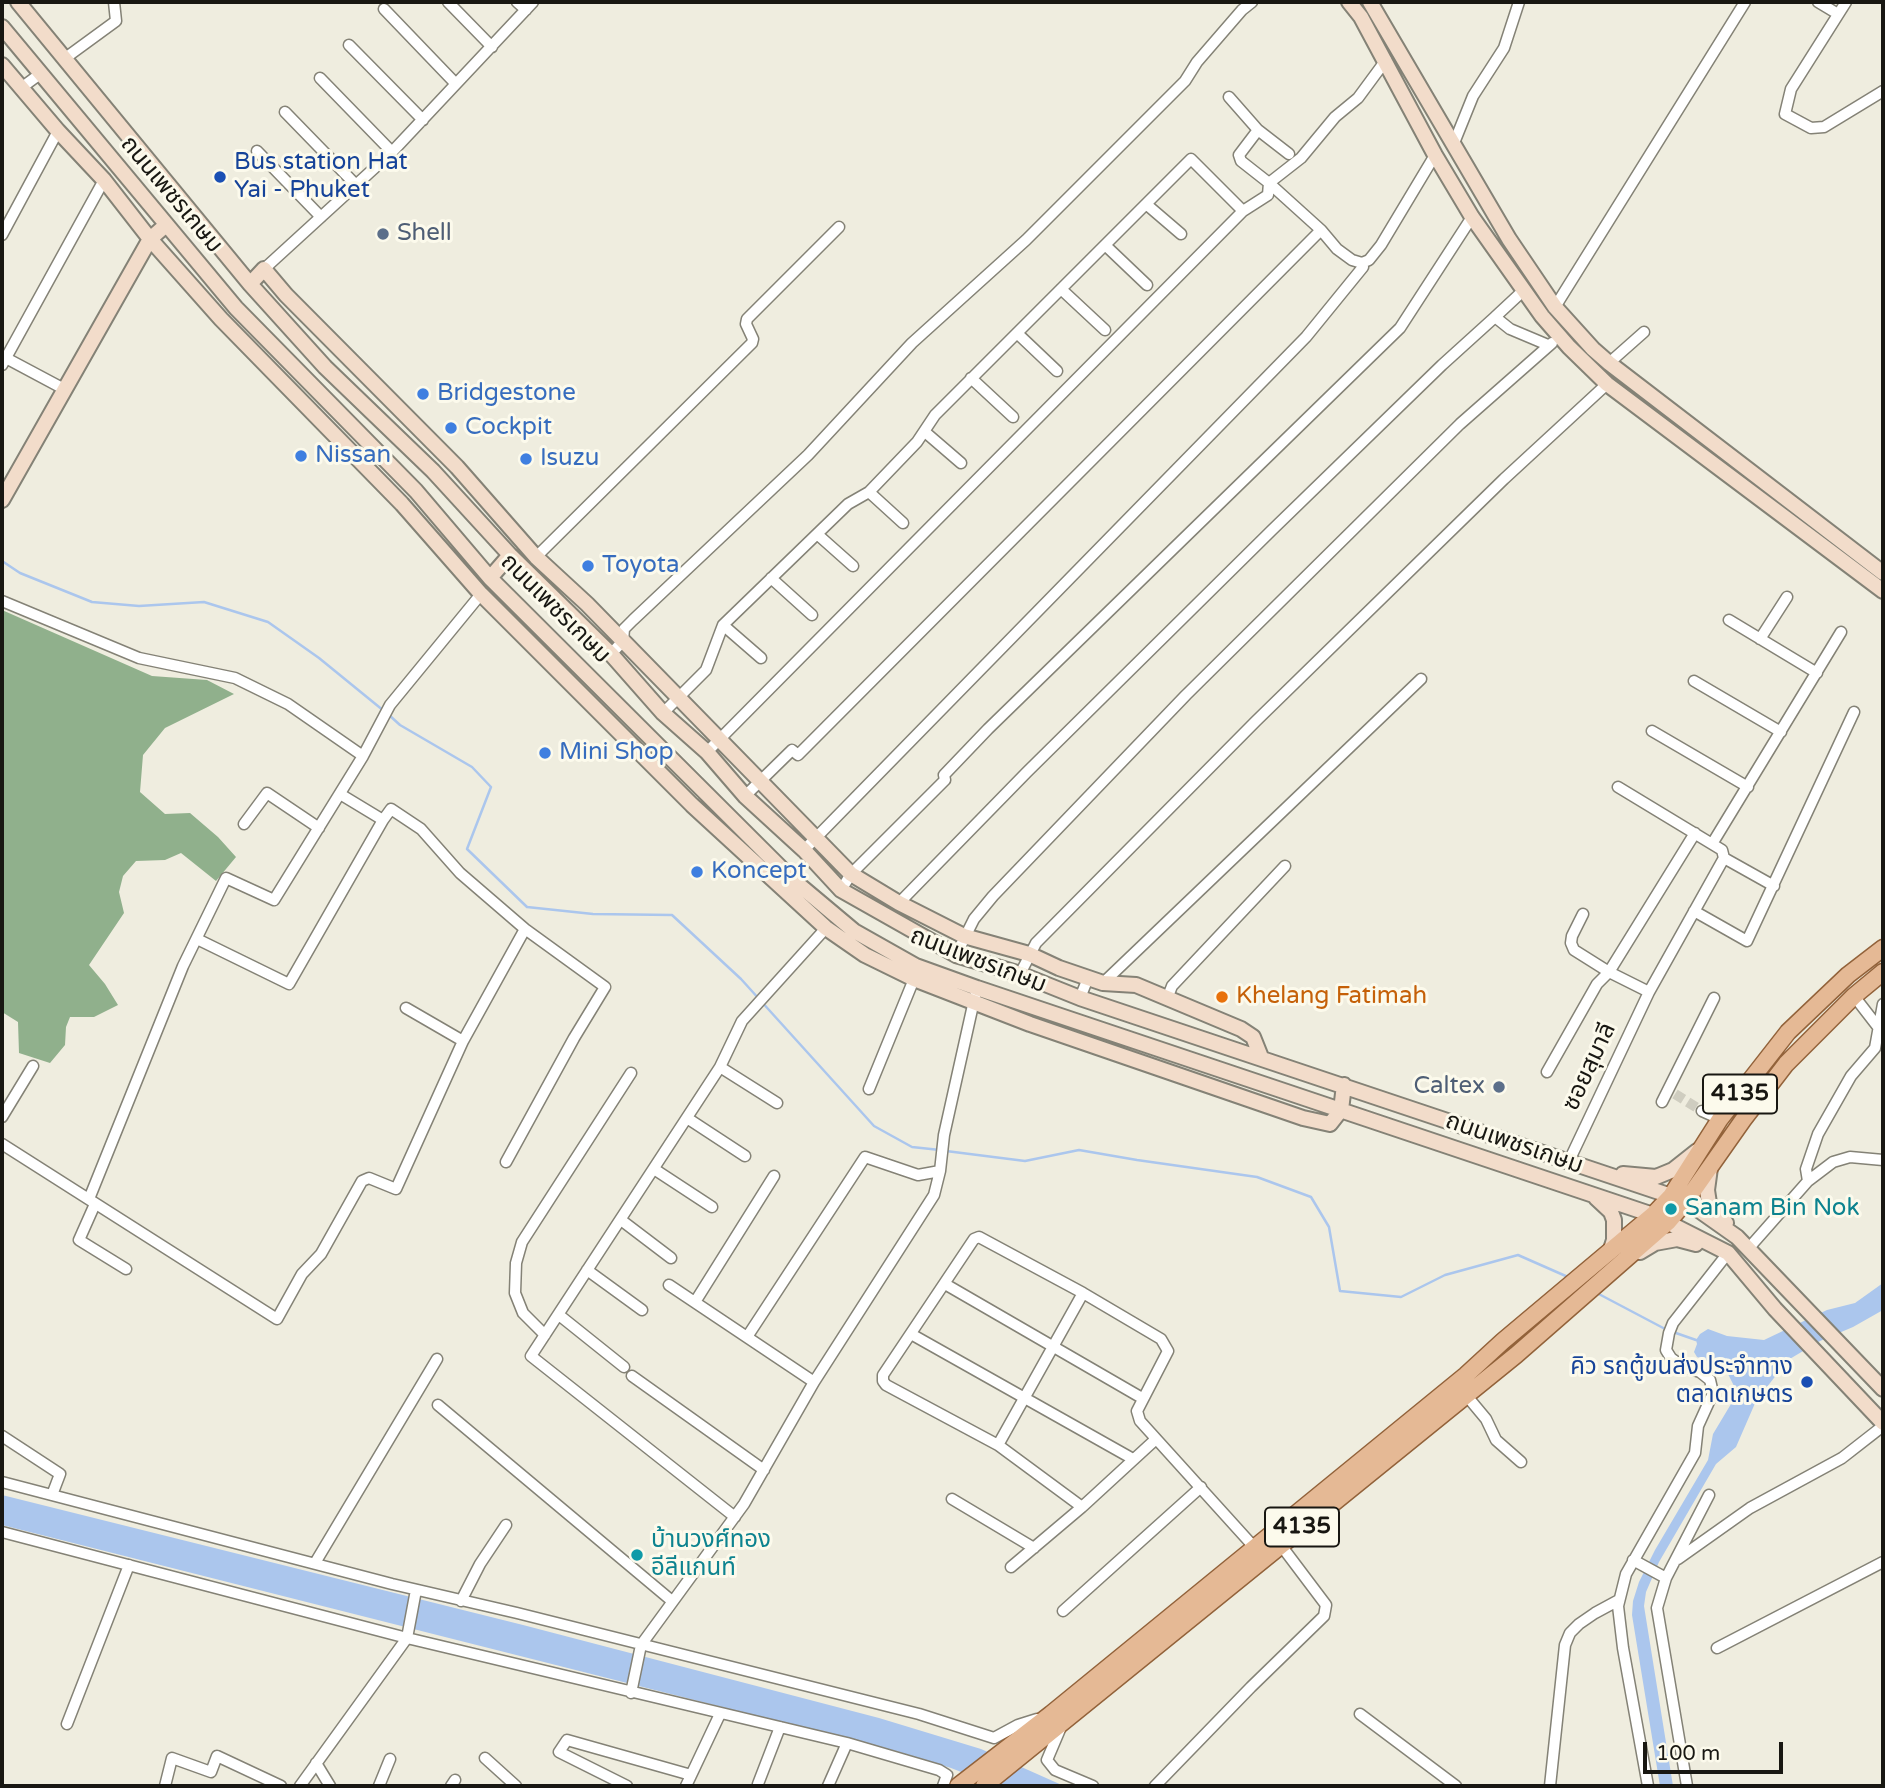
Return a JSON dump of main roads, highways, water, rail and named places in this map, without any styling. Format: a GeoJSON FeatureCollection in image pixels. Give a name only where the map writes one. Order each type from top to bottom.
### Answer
{"type":"FeatureCollection","features":[{"type":"Feature","properties":{"kind":"main road","name":"ถนนเพชรเกษม"},"geometry":{"type":"LineString","coordinates":[[18,2],[250,284],[325,367],[433,471],[510,555],[611,654],[663,713],[706,752],[746,796],[804,850],[841,890],[956,955],[1020,974],[1080,998],[1679,1199],[1737,1237],[1883,1389]]}},
{"type":"Feature","properties":{"kind":"main road"},"geometry":{"type":"LineString","coordinates":[[1349,2],[1386,60],[1435,155],[1472,217],[1524,290],[1555,342],[1883,591]]}},
{"type":"Feature","properties":{"kind":"main road"},"geometry":{"type":"LineString","coordinates":[[1370,2],[1509,239],[1555,307],[1609,363],[1883,573]]}},
{"type":"Feature","properties":{"kind":"main road","name":"ถนนเพชรเกษม"},"geometry":{"type":"LineString","coordinates":[[2,27],[236,308],[416,491],[490,578],[788,884],[854,931],[916,966],[975,994],[1341,1110],[1668,1222],[1728,1253],[1775,1309],[1883,1424]]}},
{"type":"Feature","properties":{"kind":"main road"},"geometry":{"type":"LineString","coordinates":[[2,65],[104,180],[150,239],[221,319],[402,504],[481,593],[692,805],[788,884],[826,928],[864,955],[914,979],[975,994]]}},
{"type":"Feature","properties":{"kind":"main road"},"geometry":{"type":"LineString","coordinates":[[2,500],[150,239],[166,225]]}},
{"type":"Feature","properties":{"kind":"main road"},"geometry":{"type":"LineString","coordinates":[[250,284],[264,269],[286,295],[457,467],[536,557],[623,641],[851,874],[899,903],[964,936],[1029,954],[1095,981],[1136,985],[1247,1033],[1253,1037],[1261,1058]]}},
{"type":"Feature","properties":{"kind":"main road"},"geometry":{"type":"LineString","coordinates":[[490,578],[510,555]]}},
{"type":"Feature","properties":{"kind":"main road","name":"4135"},"geometry":{"type":"LineString","coordinates":[[958,1786],[1035,1736],[1280,1544],[1466,1395],[1558,1307],[1616,1257],[1668,1222],[1701,1148],[1720,1119],[1788,1032],[1848,975],[1883,948]]}},
{"type":"Feature","properties":{"kind":"main road","name":"4135"},"geometry":{"type":"LineString","coordinates":[[1616,1257],[1653,1215],[1679,1199],[1710,1168],[1786,1064],[1854,996],[1883,972]]}},
{"type":"Feature","properties":{"kind":"main road"},"geometry":{"type":"LineString","coordinates":[[1341,1110],[1344,1085]]}},
{"type":"Feature","properties":{"kind":"main road"},"geometry":{"type":"LineString","coordinates":[[1594,1169],[1656,1177],[1673,1170],[1701,1148]]}},
{"type":"Feature","properties":{"kind":"main road"},"geometry":{"type":"LineString","coordinates":[[1710,1168],[1707,1190],[1709,1203],[1737,1237]]}},
{"type":"Feature","properties":{"kind":"main road"},"geometry":{"type":"LineString","coordinates":[[1590,1194],[1602,1202],[1614,1220],[1616,1257],[1655,1243],[1677,1239],[1728,1253]]}},
{"type":"Feature","properties":{"kind":"main road","name":"4135"},"geometry":{"type":"LineString","coordinates":[[1056,1720],[1254,1547],[1466,1375],[1558,1307]]}},
{"type":"Feature","properties":{"kind":"main road","name":"4135"},"geometry":{"type":"LineString","coordinates":[[985,1786],[1035,1736]]}},
{"type":"Feature","properties":{"kind":"water"},"geometry":{"type":"Polygon","coordinates":[[[1883,1283],[1883,1310],[1788,1360],[1756,1401],[1736,1447],[1716,1464],[1659,1562],[1646,1592],[1644,1606],[1673,1786],[1660,1786],[1632,1615],[1633,1601],[1655,1550],[1708,1460],[1713,1434],[1734,1399],[1735,1388],[1725,1368],[1697,1357],[1694,1352],[1696,1340],[1708,1329],[1727,1336],[1764,1340],[1827,1310],[1855,1303],[1883,1283]]]}},
{"type":"Feature","properties":{"kind":"water"},"geometry":{"type":"Polygon","coordinates":[[[2,1495],[523,1625],[879,1718],[981,1749],[1064,1786],[997,1786],[896,1751],[2,1525],[2,1495]]]}},
{"type":"Feature","properties":{"kind":"waterway"},"geometry":{"type":"LineString","coordinates":[[2,561],[20,573],[92,602],[139,606],[204,602],[268,622],[319,658],[384,711]]}},
{"type":"Feature","properties":{"kind":"waterway"},"geometry":{"type":"LineString","coordinates":[[389,715],[400,725],[472,767],[491,787],[467,849],[527,907],[593,914],[672,915],[741,979],[874,1126],[912,1147],[940,1150]]}},
{"type":"Feature","properties":{"kind":"waterway"},"geometry":{"type":"LineString","coordinates":[[946,1151],[1025,1161],[1079,1150],[1257,1177],[1311,1197],[1329,1227],[1340,1291],[1401,1297],[1445,1275],[1518,1255],[1568,1277]]}},
{"type":"Feature","properties":{"kind":"waterway"},"geometry":{"type":"LineString","coordinates":[[1595,1292],[1667,1330]]}},
{"type":"Feature","properties":{"kind":"waterway"},"geometry":{"type":"LineString","coordinates":[[1673,1332],[1696,1340]]}},
{"type":"Feature","properties":{"kind":"tunnel"},"geometry":{"type":"LineString","coordinates":[[1675,1094],[1702,1111]]}},
{"type":"Feature","properties":{"kind":"place","name":"Bus station Hat Yai - Phuket"},"geometry":{"type":"Point","coordinates":[220,177]}},
{"type":"Feature","properties":{"kind":"place","name":"Shell"},"geometry":{"type":"Point","coordinates":[383,234]}},
{"type":"Feature","properties":{"kind":"place","name":"Bridgestone"},"geometry":{"type":"Point","coordinates":[423,394]}},
{"type":"Feature","properties":{"kind":"place","name":"Cockpit"},"geometry":{"type":"Point","coordinates":[451,428]}},
{"type":"Feature","properties":{"kind":"place","name":"Nissan"},"geometry":{"type":"Point","coordinates":[301,456]}},
{"type":"Feature","properties":{"kind":"place","name":"Isuzu"},"geometry":{"type":"Point","coordinates":[526,459]}},
{"type":"Feature","properties":{"kind":"place","name":"Toyota"},"geometry":{"type":"Point","coordinates":[588,566]}},
{"type":"Feature","properties":{"kind":"place","name":"Mini Shop"},"geometry":{"type":"Point","coordinates":[545,753]}},
{"type":"Feature","properties":{"kind":"place","name":"Koncept"},"geometry":{"type":"Point","coordinates":[697,872]}},
{"type":"Feature","properties":{"kind":"place","name":"Khelang Fatimah"},"geometry":{"type":"Point","coordinates":[1222,997]}},
{"type":"Feature","properties":{"kind":"place","name":"Caltex"},"geometry":{"type":"Point","coordinates":[1499,1087]}},
{"type":"Feature","properties":{"kind":"place","name":"Sanam Bin Nok"},"geometry":{"type":"Point","coordinates":[1671,1209]}},
{"type":"Feature","properties":{"kind":"place","name":"คิว รถตู้ขนส่งประจำทาง ตลาดเกษตร"},"geometry":{"type":"Point","coordinates":[1807,1382]}},
{"type":"Feature","properties":{"kind":"place","name":"บ้านวงศ์ทอง อีลีแกนท์"},"geometry":{"type":"Point","coordinates":[637,1555]}}]}
